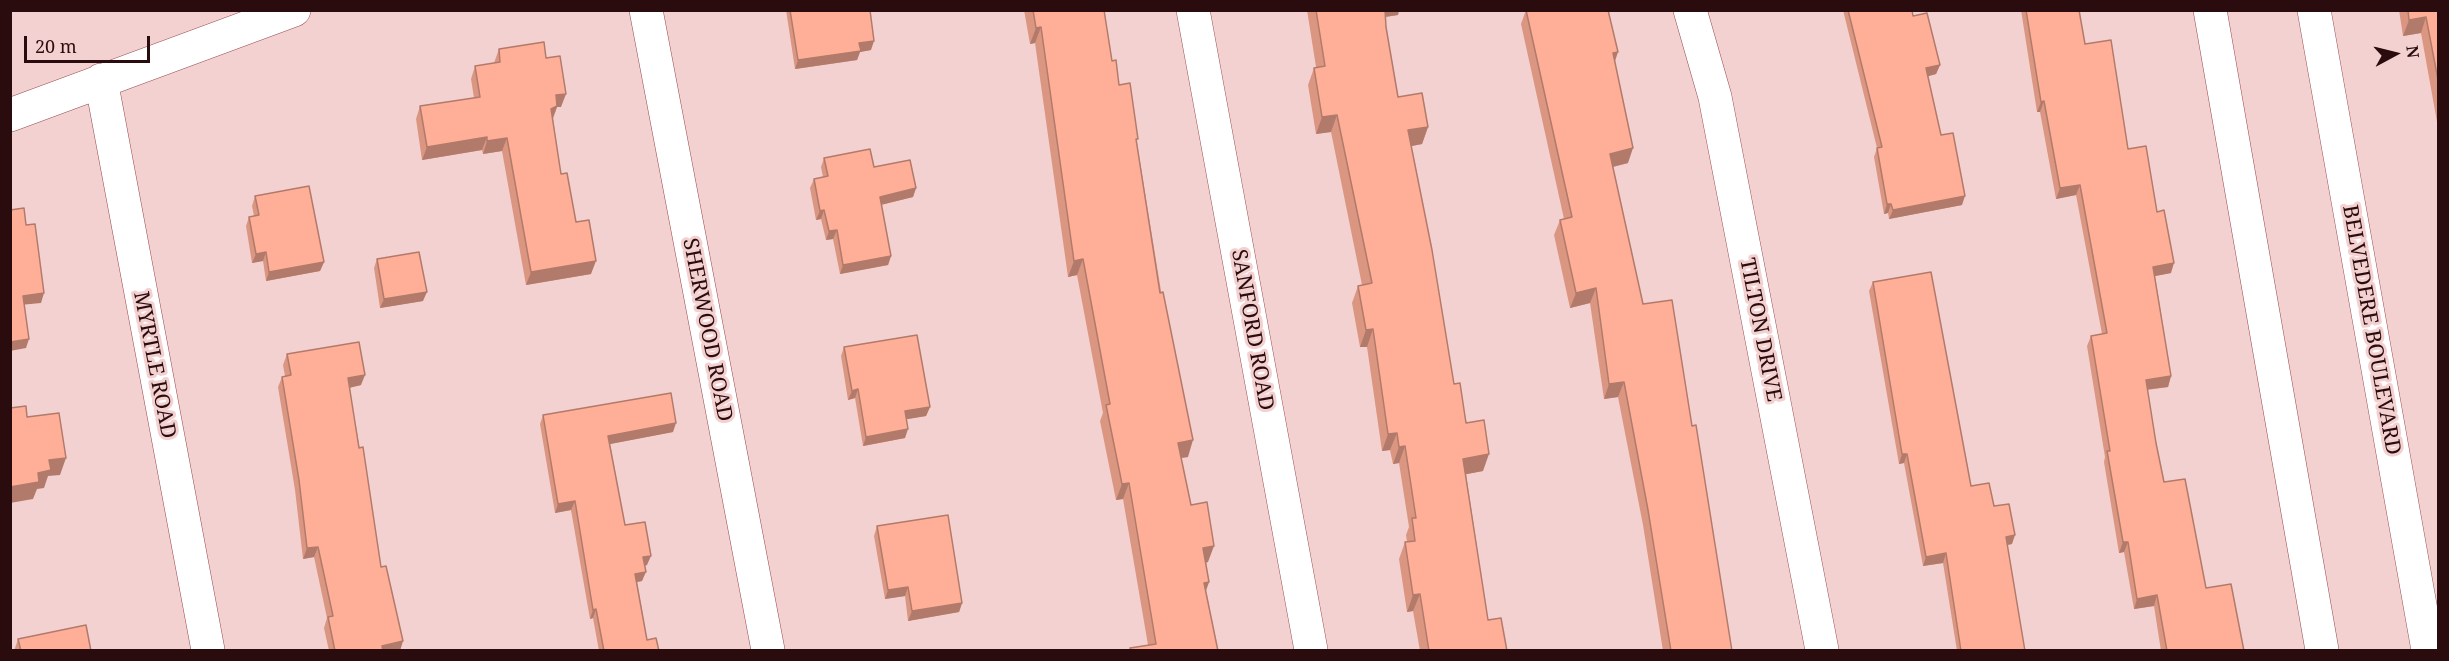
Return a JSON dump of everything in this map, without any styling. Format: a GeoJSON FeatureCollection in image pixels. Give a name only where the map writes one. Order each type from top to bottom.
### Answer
{"type":"FeatureCollection","features":[{"type":"Feature","properties":{"kind":"street"},"geometry":{"type":"LineString","coordinates":[[10,116],[101,80],[294,10]]}},
{"type":"Feature","properties":{"kind":"street","name":"SHERWOOD ROAD"},"geometry":{"type":"LineString","coordinates":[[646,10],[768,651]]}},
{"type":"Feature","properties":{"kind":"street","name":"SANFORD ROAD"},"geometry":{"type":"LineString","coordinates":[[1193,10],[1311,651]]}},
{"type":"Feature","properties":{"kind":"street","name":"TILTON DRIVE"},"geometry":{"type":"LineString","coordinates":[[1690,10],[1715,97],[1822,651]]}},
{"type":"Feature","properties":{"kind":"street"},"geometry":{"type":"LineString","coordinates":[[2210,10],[2322,651]]}},
{"type":"Feature","properties":{"kind":"street","name":"BELVEDERE BOULEVARD"},"geometry":{"type":"LineString","coordinates":[[2314,10],[2428,651]]}},
{"type":"Feature","properties":{"kind":"street","name":"MYRTLE ROAD"},"geometry":{"type":"LineString","coordinates":[[101,80],[208,651]]}},
{"type":"Feature","properties":{"kind":"building"},"geometry":{"type":"Polygon","coordinates":[[[790,10],[870,10],[874,41],[859,43],[861,51],[798,60],[790,10]]]}},
{"type":"Feature","properties":{"kind":"building"},"geometry":{"type":"Polygon","coordinates":[[[1033,10],[1104,10],[1112,61],[1116,60],[1119,85],[1130,83],[1138,139],[1136,139],[1160,293],[1163,292],[1193,440],[1178,443],[1191,505],[1207,502],[1214,546],[1203,548],[1209,582],[1204,583],[1218,651],[1131,651],[1130,648],[1156,644],[1129,483],[1122,484],[1106,405],[1110,404],[1083,259],[1074,261],[1041,27],[1036,28],[1033,10]]]}},
{"type":"Feature","properties":{"kind":"building"},"geometry":{"type":"Polygon","coordinates":[[[1316,10],[1385,10],[1398,97],[1422,93],[1428,127],[1408,130],[1432,250],[1454,384],[1460,383],[1466,423],[1484,420],[1489,454],[1463,459],[1488,620],[1501,618],[1507,651],[1429,651],[1420,594],[1413,595],[1405,542],[1415,541],[1412,518],[1416,518],[1405,446],[1399,447],[1397,433],[1388,434],[1373,329],[1366,330],[1358,286],[1372,283],[1337,115],[1322,117],[1314,68],[1325,66],[1316,10]]]}},
{"type":"Feature","properties":{"kind":"building"},"geometry":{"type":"Polygon","coordinates":[[[1526,10],[1608,10],[1618,52],[1613,53],[1633,148],[1610,154],[1643,304],[1672,300],[1692,426],[1696,425],[1732,651],[1671,651],[1624,382],[1609,384],[1596,288],[1576,293],[1560,220],[1572,217],[1526,10]]]}},
{"type":"Feature","properties":{"kind":"building"},"geometry":{"type":"Polygon","coordinates":[[[1848,10],[1912,10],[1913,16],[1927,13],[1940,65],[1926,68],[1941,135],[1953,133],[1965,196],[1893,210],[1891,204],[1887,204],[1877,148],[1882,147],[1848,10]]]}},
{"type":"Feature","properties":{"kind":"building"},"geometry":{"type":"Polygon","coordinates":[[[2026,10],[2079,10],[2085,44],[2111,40],[2128,149],[2146,146],[2157,212],[2164,210],[2174,263],[2153,267],[2171,376],[2146,380],[2164,482],[2185,479],[2206,588],[2231,584],[2244,651],[2167,651],[2157,595],[2137,599],[2128,542],[2123,542],[2107,451],[2110,451],[2091,336],[2107,333],[2080,185],[2060,188],[2044,101],[2041,102],[2026,10]]]}},
{"type":"Feature","properties":{"kind":"building"},"geometry":{"type":"Polygon","coordinates":[[[2408,10],[2439,10],[2439,85],[2426,17],[2409,20],[2408,10]]]}},
{"type":"Feature","properties":{"kind":"building"},"geometry":{"type":"Polygon","coordinates":[[[544,42],[546,58],[560,56],[566,94],[556,95],[557,106],[551,109],[561,174],[567,173],[576,222],[589,220],[596,261],[531,272],[507,138],[487,141],[487,137],[427,147],[420,106],[480,97],[475,66],[500,62],[499,49],[544,42]]]}},
{"type":"Feature","properties":{"kind":"building"},"geometry":{"type":"Polygon","coordinates":[[[870,149],[874,167],[910,160],[916,188],[880,197],[891,256],[843,265],[837,230],[829,231],[824,210],[820,211],[814,179],[828,176],[824,158],[870,149]]]}},
{"type":"Feature","properties":{"kind":"building"},"geometry":{"type":"Polygon","coordinates":[[[309,186],[324,262],[269,272],[266,252],[256,254],[249,217],[259,215],[255,196],[309,186]]]}},
{"type":"Feature","properties":{"kind":"building"},"geometry":{"type":"Polygon","coordinates":[[[24,208],[26,225],[35,224],[44,293],[23,296],[29,339],[10,342],[10,210],[24,208]]]}},
{"type":"Feature","properties":{"kind":"building"},"geometry":{"type":"Polygon","coordinates":[[[419,252],[427,292],[384,299],[377,259],[419,252]]]}},
{"type":"Feature","properties":{"kind":"building"},"geometry":{"type":"Polygon","coordinates":[[[1931,272],[1971,486],[1989,483],[1994,506],[2009,504],[2015,535],[2006,537],[2025,651],[1961,651],[1946,553],[1926,557],[1907,454],[1902,454],[1873,282],[1931,272]]]}},
{"type":"Feature","properties":{"kind":"building"},"geometry":{"type":"Polygon","coordinates":[[[917,335],[930,407],[905,411],[908,429],[866,437],[858,389],[852,391],[844,347],[917,335]]]}},
{"type":"Feature","properties":{"kind":"building"},"geometry":{"type":"Polygon","coordinates":[[[359,342],[365,375],[348,378],[359,448],[363,447],[381,567],[386,566],[403,641],[382,646],[383,651],[335,651],[328,617],[333,616],[318,547],[307,548],[299,480],[282,377],[291,375],[287,354],[359,342]]]}},
{"type":"Feature","properties":{"kind":"building"},"geometry":{"type":"Polygon","coordinates":[[[671,393],[676,423],[608,436],[625,525],[645,522],[651,556],[643,557],[646,572],[635,574],[647,640],[656,638],[659,651],[604,651],[596,609],[593,610],[575,501],[558,504],[543,415],[671,393]]]}},
{"type":"Feature","properties":{"kind":"building"},"geometry":{"type":"Polygon","coordinates":[[[26,406],[27,417],[59,413],[66,458],[49,460],[51,470],[38,473],[39,482],[10,487],[10,408],[26,406]]]}},
{"type":"Feature","properties":{"kind":"building"},"geometry":{"type":"Polygon","coordinates":[[[948,515],[962,603],[912,611],[908,587],[888,590],[877,526],[948,515]]]}},
{"type":"Feature","properties":{"kind":"building"},"geometry":{"type":"Polygon","coordinates":[[[86,625],[91,651],[21,651],[18,639],[86,625]]]}}]}
